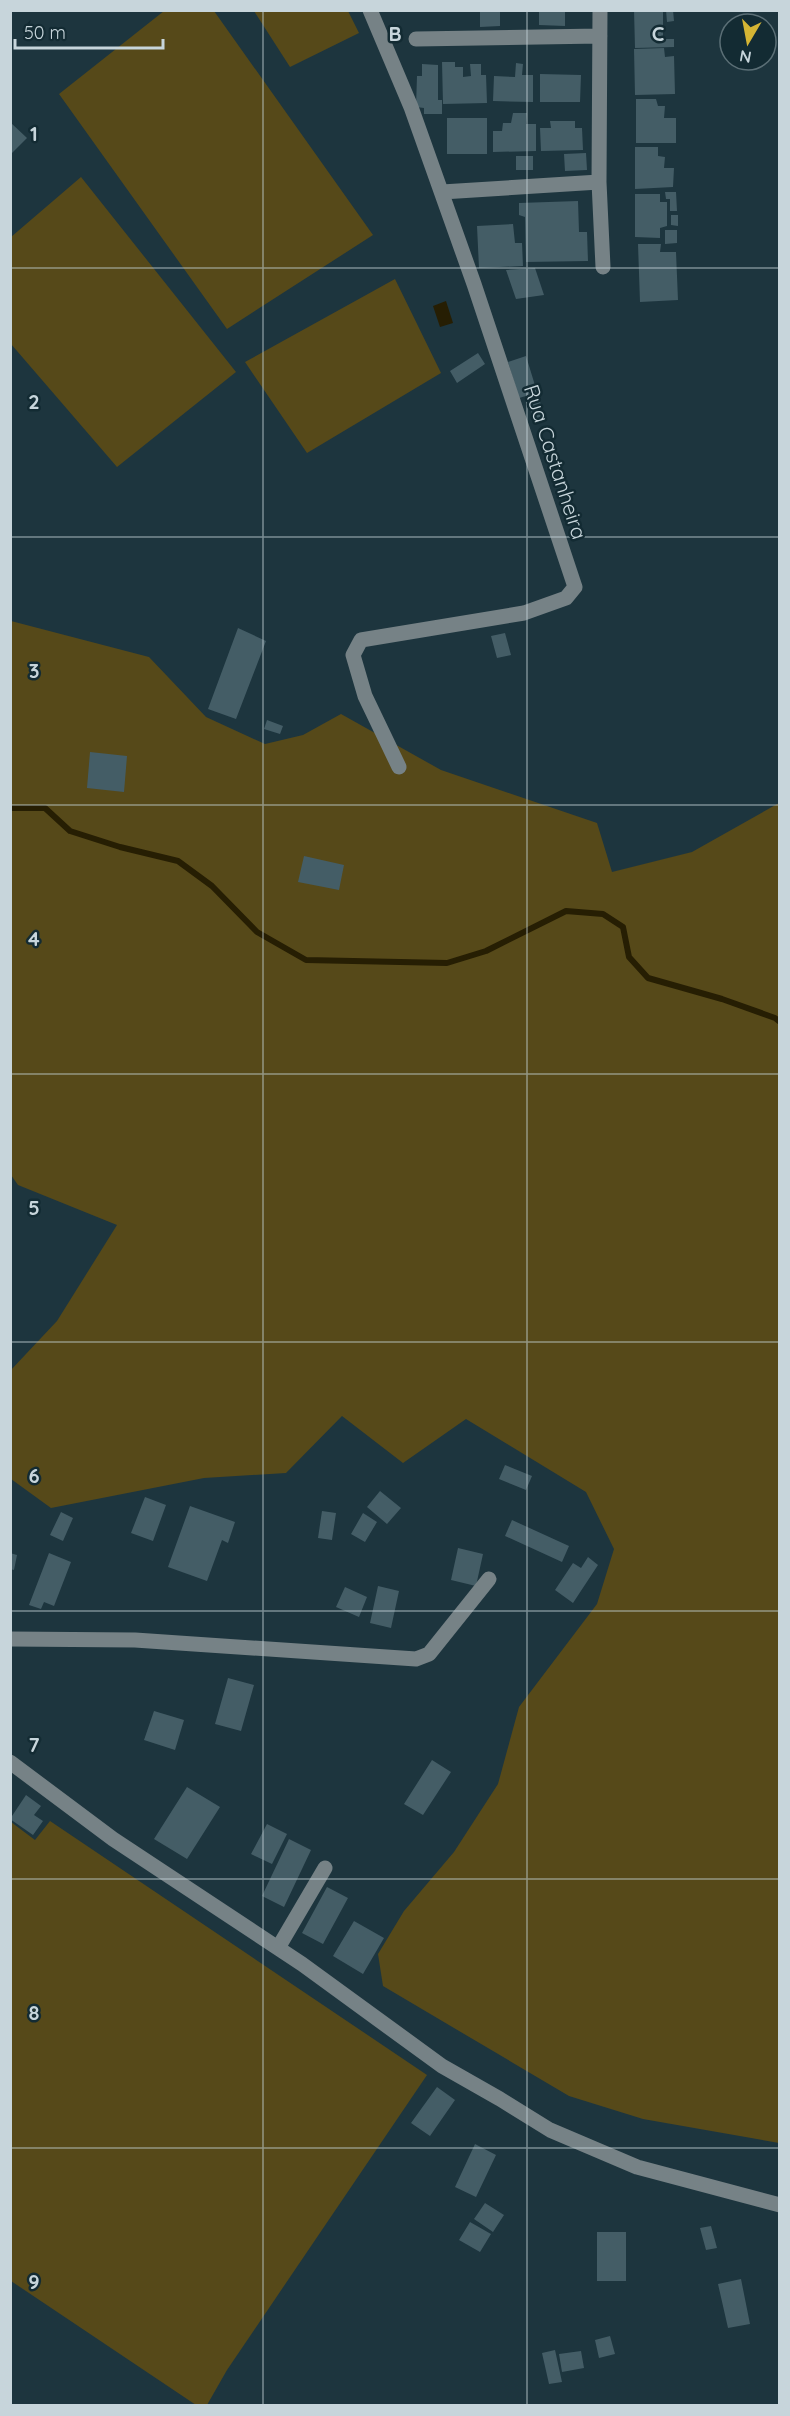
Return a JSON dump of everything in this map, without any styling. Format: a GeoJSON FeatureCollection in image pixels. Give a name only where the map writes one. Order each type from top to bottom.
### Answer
{"type":"FeatureCollection","features":[{"type":"Feature","properties":{"kind":"street","name":"Rua Castanheira"},"geometry":{"type":"LineString","coordinates":[[370,10],[411,107],[575,587],[566,598],[524,613],[361,640],[353,655],[365,696],[399,767]]}},
{"type":"Feature","properties":{"kind":"street"},"geometry":{"type":"LineString","coordinates":[[600,10],[599,182],[603,267]]}},
{"type":"Feature","properties":{"kind":"street"},"geometry":{"type":"LineString","coordinates":[[416,39],[600,36]]}},
{"type":"Feature","properties":{"kind":"street"},"geometry":{"type":"LineString","coordinates":[[441,192],[599,182]]}},
{"type":"Feature","properties":{"kind":"street"},"geometry":{"type":"LineString","coordinates":[[10,1639],[135,1640],[417,1659],[429,1654],[489,1579]]}},
{"type":"Feature","properties":{"kind":"street"},"geometry":{"type":"LineString","coordinates":[[10,1762],[113,1839],[278,1948],[442,2066],[550,2130],[637,2167],[780,2205]]}},
{"type":"Feature","properties":{"kind":"street"},"geometry":{"type":"LineString","coordinates":[[278,1948],[325,1868]]}},
{"type":"Feature","properties":{"kind":"shaded area"},"geometry":{"type":"Polygon","coordinates":[[[164,11],[214,11],[373,235],[227,329],[59,94],[164,11]]]}},
{"type":"Feature","properties":{"kind":"shaded area"},"geometry":{"type":"Polygon","coordinates":[[[254,11],[348,11],[359,33],[290,67],[254,11]]]}},
{"type":"Feature","properties":{"kind":"shaded area"},"geometry":{"type":"Polygon","coordinates":[[[81,177],[236,372],[117,467],[11,344],[11,237],[81,177]]]}},
{"type":"Feature","properties":{"kind":"shaded area"},"geometry":{"type":"Polygon","coordinates":[[[395,279],[441,373],[307,453],[245,362],[395,279]]]}},
{"type":"Feature","properties":{"kind":"shaded area"},"geometry":{"type":"Polygon","coordinates":[[[446,301],[453,323],[440,327],[433,306],[446,301]]]}},
{"type":"Feature","properties":{"kind":"shaded area"},"geometry":{"type":"Polygon","coordinates":[[[11,621],[149,657],[206,717],[265,744],[303,735],[341,714],[441,770],[597,823],[612,872],[692,852],[779,803],[779,2143],[643,2119],[569,2096],[383,1986],[378,1954],[404,1911],[454,1852],[498,1784],[519,1707],[597,1604],[614,1549],[586,1492],[466,1419],[403,1463],[342,1416],[286,1473],[204,1478],[51,1508],[11,1479],[10,1371],[57,1321],[117,1225],[18,1185],[11,1175],[11,621]]]}},
{"type":"Feature","properties":{"kind":"shaded area"},"geometry":{"type":"Polygon","coordinates":[[[50,1821],[427,2075],[227,2370],[207,2405],[196,2405],[11,2281],[11,1822],[35,1840],[50,1821]]]}},
{"type":"Feature","properties":{"kind":"building"},"geometry":{"type":"Polygon","coordinates":[[[480,10],[500,10],[500,26],[480,27],[480,10]]]}},
{"type":"Feature","properties":{"kind":"building"},"geometry":{"type":"Polygon","coordinates":[[[539,10],[565,10],[565,26],[539,25],[539,10]]]}},
{"type":"Feature","properties":{"kind":"building"},"geometry":{"type":"Polygon","coordinates":[[[634,10],[663,10],[663,39],[674,39],[674,47],[635,48],[634,10]]]}},
{"type":"Feature","properties":{"kind":"building"},"geometry":{"type":"Polygon","coordinates":[[[666,10],[673,10],[674,21],[667,22],[666,10]]]}},
{"type":"Feature","properties":{"kind":"building"},"geometry":{"type":"Polygon","coordinates":[[[664,48],[665,57],[674,56],[675,94],[635,95],[634,49],[664,48]]]}},
{"type":"Feature","properties":{"kind":"building"},"geometry":{"type":"Polygon","coordinates":[[[442,62],[455,62],[455,67],[463,67],[463,77],[471,76],[470,64],[481,64],[481,75],[486,75],[487,103],[443,104],[442,62]]]}},
{"type":"Feature","properties":{"kind":"building"},"geometry":{"type":"Polygon","coordinates":[[[516,63],[523,64],[522,75],[533,75],[533,102],[493,101],[494,76],[515,77],[516,63]]]}},
{"type":"Feature","properties":{"kind":"building"},"geometry":{"type":"Polygon","coordinates":[[[422,64],[438,65],[438,100],[442,100],[442,114],[424,114],[424,108],[416,107],[417,76],[422,76],[422,64]]]}},
{"type":"Feature","properties":{"kind":"building"},"geometry":{"type":"Polygon","coordinates":[[[540,74],[581,75],[580,102],[540,102],[540,74]]]}},
{"type":"Feature","properties":{"kind":"building"},"geometry":{"type":"Polygon","coordinates":[[[636,99],[656,99],[658,106],[665,106],[664,118],[676,118],[676,143],[636,143],[636,99]]]}},
{"type":"Feature","properties":{"kind":"building"},"geometry":{"type":"Polygon","coordinates":[[[513,113],[527,113],[526,124],[536,124],[536,151],[493,152],[493,131],[502,131],[503,123],[511,123],[513,113]]]}},
{"type":"Feature","properties":{"kind":"building"},"geometry":{"type":"Polygon","coordinates":[[[447,118],[487,118],[487,154],[447,154],[447,118]]]}},
{"type":"Feature","properties":{"kind":"building"},"geometry":{"type":"Polygon","coordinates":[[[550,121],[575,121],[575,128],[582,128],[583,150],[541,151],[540,128],[551,128],[550,121]]]}},
{"type":"Feature","properties":{"kind":"building"},"geometry":{"type":"Polygon","coordinates":[[[10,122],[27,138],[10,155],[10,122]]]}},
{"type":"Feature","properties":{"kind":"building"},"geometry":{"type":"Polygon","coordinates":[[[635,147],[658,147],[658,156],[665,157],[664,168],[674,168],[673,187],[635,189],[635,147]]]}},
{"type":"Feature","properties":{"kind":"building"},"geometry":{"type":"Polygon","coordinates":[[[586,153],[587,170],[565,171],[564,154],[586,153]]]}},
{"type":"Feature","properties":{"kind":"building"},"geometry":{"type":"Polygon","coordinates":[[[516,156],[533,156],[533,170],[516,170],[516,156]]]}},
{"type":"Feature","properties":{"kind":"building"},"geometry":{"type":"Polygon","coordinates":[[[665,192],[676,192],[677,211],[670,211],[670,199],[666,199],[665,192]]]}},
{"type":"Feature","properties":{"kind":"building"},"geometry":{"type":"Polygon","coordinates":[[[635,194],[660,194],[660,202],[667,202],[667,226],[660,228],[660,238],[635,237],[635,194]]]}},
{"type":"Feature","properties":{"kind":"building"},"geometry":{"type":"Polygon","coordinates":[[[578,201],[579,232],[587,232],[588,261],[526,262],[525,217],[519,215],[519,203],[578,201]]]}},
{"type":"Feature","properties":{"kind":"building"},"geometry":{"type":"Polygon","coordinates":[[[671,215],[678,215],[678,226],[671,225],[671,215]]]}},
{"type":"Feature","properties":{"kind":"building"},"geometry":{"type":"Polygon","coordinates":[[[513,224],[515,243],[522,243],[523,266],[479,268],[477,226],[513,224]]]}},
{"type":"Feature","properties":{"kind":"building"},"geometry":{"type":"Polygon","coordinates":[[[665,230],[677,230],[677,243],[665,244],[665,230]]]}},
{"type":"Feature","properties":{"kind":"building"},"geometry":{"type":"Polygon","coordinates":[[[638,244],[661,244],[660,252],[676,252],[678,300],[640,302],[638,244]]]}},
{"type":"Feature","properties":{"kind":"building"},"geometry":{"type":"Polygon","coordinates":[[[535,268],[544,295],[516,299],[506,270],[535,268]]]}},
{"type":"Feature","properties":{"kind":"building"},"geometry":{"type":"Polygon","coordinates":[[[478,353],[485,364],[457,383],[450,371],[478,353]]]}},
{"type":"Feature","properties":{"kind":"building"},"geometry":{"type":"Polygon","coordinates":[[[526,356],[545,418],[534,421],[526,396],[519,398],[508,362],[526,356]]]}},
{"type":"Feature","properties":{"kind":"building"},"geometry":{"type":"Polygon","coordinates":[[[238,628],[266,641],[236,719],[208,709],[238,628]]]}},
{"type":"Feature","properties":{"kind":"building"},"geometry":{"type":"Polygon","coordinates":[[[505,633],[511,655],[497,658],[491,636],[505,633]]]}},
{"type":"Feature","properties":{"kind":"building"},"geometry":{"type":"Polygon","coordinates":[[[267,720],[283,726],[280,734],[264,729],[267,720]]]}},
{"type":"Feature","properties":{"kind":"building"},"geometry":{"type":"Polygon","coordinates":[[[90,752],[127,756],[124,792],[87,788],[90,752]]]}},
{"type":"Feature","properties":{"kind":"building"},"geometry":{"type":"Polygon","coordinates":[[[304,856],[344,865],[339,890],[298,882],[304,856]]]}},
{"type":"Feature","properties":{"kind":"building"},"geometry":{"type":"Polygon","coordinates":[[[505,1465],[532,1476],[526,1490],[499,1479],[505,1465]]]}},
{"type":"Feature","properties":{"kind":"building"},"geometry":{"type":"Polygon","coordinates":[[[380,1491],[401,1508],[387,1524],[367,1507],[380,1491]]]}},
{"type":"Feature","properties":{"kind":"building"},"geometry":{"type":"Polygon","coordinates":[[[145,1497],[166,1505],[153,1541],[131,1533],[145,1497]]]}},
{"type":"Feature","properties":{"kind":"building"},"geometry":{"type":"Polygon","coordinates":[[[190,1506],[235,1522],[228,1543],[222,1540],[207,1581],[168,1567],[190,1506]]]}},
{"type":"Feature","properties":{"kind":"building"},"geometry":{"type":"Polygon","coordinates":[[[322,1511],[336,1513],[332,1540],[318,1538],[322,1511]]]}},
{"type":"Feature","properties":{"kind":"building"},"geometry":{"type":"Polygon","coordinates":[[[61,1512],[73,1518],[63,1541],[50,1535],[61,1512]]]}},
{"type":"Feature","properties":{"kind":"building"},"geometry":{"type":"Polygon","coordinates":[[[363,1513],[377,1522],[365,1542],[351,1534],[363,1513]]]}},
{"type":"Feature","properties":{"kind":"building"},"geometry":{"type":"Polygon","coordinates":[[[512,1520],[569,1546],[562,1562],[505,1536],[512,1520]]]}},
{"type":"Feature","properties":{"kind":"building"},"geometry":{"type":"Polygon","coordinates":[[[458,1548],[483,1554],[476,1586],[451,1580],[458,1548]]]}},
{"type":"Feature","properties":{"kind":"building"},"geometry":{"type":"Polygon","coordinates":[[[10,1553],[17,1555],[14,1570],[10,1569],[10,1553]]]}},
{"type":"Feature","properties":{"kind":"building"},"geometry":{"type":"Polygon","coordinates":[[[49,1553],[71,1562],[54,1606],[44,1602],[41,1609],[29,1605],[49,1553]]]}},
{"type":"Feature","properties":{"kind":"building"},"geometry":{"type":"Polygon","coordinates":[[[588,1557],[598,1565],[573,1603],[555,1590],[573,1563],[581,1568],[588,1557]]]}},
{"type":"Feature","properties":{"kind":"building"},"geometry":{"type":"Polygon","coordinates":[[[378,1586],[399,1591],[391,1628],[370,1623],[378,1586]]]}},
{"type":"Feature","properties":{"kind":"building"},"geometry":{"type":"Polygon","coordinates":[[[345,1587],[367,1597],[359,1617],[336,1607],[345,1587]]]}},
{"type":"Feature","properties":{"kind":"building"},"geometry":{"type":"Polygon","coordinates":[[[228,1678],[254,1685],[241,1731],[215,1724],[228,1678]]]}},
{"type":"Feature","properties":{"kind":"building"},"geometry":{"type":"Polygon","coordinates":[[[154,1711],[184,1720],[175,1750],[144,1740],[154,1711]]]}},
{"type":"Feature","properties":{"kind":"building"},"geometry":{"type":"Polygon","coordinates":[[[432,1760],[451,1772],[423,1815],[404,1804],[432,1760]]]}},
{"type":"Feature","properties":{"kind":"building"},"geometry":{"type":"Polygon","coordinates":[[[187,1787],[220,1807],[187,1859],[154,1839],[187,1787]]]}},
{"type":"Feature","properties":{"kind":"building"},"geometry":{"type":"Polygon","coordinates":[[[26,1795],[41,1806],[34,1815],[43,1821],[33,1835],[10,1819],[26,1795]]]}},
{"type":"Feature","properties":{"kind":"building"},"geometry":{"type":"Polygon","coordinates":[[[267,1824],[287,1834],[272,1864],[251,1854],[267,1824]]]}},
{"type":"Feature","properties":{"kind":"building"},"geometry":{"type":"Polygon","coordinates":[[[289,1839],[311,1850],[284,1907],[262,1896],[289,1839]]]}},
{"type":"Feature","properties":{"kind":"building"},"geometry":{"type":"Polygon","coordinates":[[[327,1887],[348,1898],[323,1944],[302,1933],[327,1887]]]}},
{"type":"Feature","properties":{"kind":"building"},"geometry":{"type":"Polygon","coordinates":[[[354,1921],[384,1938],[363,1974],[333,1956],[354,1921]]]}},
{"type":"Feature","properties":{"kind":"building"},"geometry":{"type":"Polygon","coordinates":[[[437,2087],[455,2100],[430,2136],[411,2123],[437,2087]]]}},
{"type":"Feature","properties":{"kind":"building"},"geometry":{"type":"Polygon","coordinates":[[[475,2144],[496,2155],[476,2197],[455,2187],[475,2144]]]}},
{"type":"Feature","properties":{"kind":"building"},"geometry":{"type":"Polygon","coordinates":[[[485,2203],[504,2215],[493,2232],[474,2219],[485,2203]]]}},
{"type":"Feature","properties":{"kind":"building"},"geometry":{"type":"Polygon","coordinates":[[[470,2222],[491,2234],[480,2252],[459,2240],[470,2222]]]}},
{"type":"Feature","properties":{"kind":"building"},"geometry":{"type":"Polygon","coordinates":[[[711,2226],[717,2248],[706,2250],[700,2228],[711,2226]]]}},
{"type":"Feature","properties":{"kind":"building"},"geometry":{"type":"Polygon","coordinates":[[[597,2232],[626,2232],[626,2281],[597,2281],[597,2232]]]}},
{"type":"Feature","properties":{"kind":"building"},"geometry":{"type":"Polygon","coordinates":[[[741,2279],[750,2324],[728,2328],[718,2284],[741,2279]]]}},
{"type":"Feature","properties":{"kind":"building"},"geometry":{"type":"Polygon","coordinates":[[[610,2336],[615,2354],[599,2358],[595,2340],[610,2336]]]}},
{"type":"Feature","properties":{"kind":"building"},"geometry":{"type":"Polygon","coordinates":[[[555,2350],[562,2382],[549,2384],[542,2353],[555,2350]]]}},
{"type":"Feature","properties":{"kind":"building"},"geometry":{"type":"Polygon","coordinates":[[[581,2351],[584,2368],[562,2372],[559,2354],[581,2351]]]}},
{"type":"Feature","properties":{"kind":"waterway"},"geometry":{"type":"LineString","coordinates":[[10,808],[45,808],[70,831],[120,847],[178,861],[212,886],[257,932],[306,960],[447,963],[486,951],[566,911],[603,914],[623,927],[629,957],[648,978],[722,999],[775,1018],[780,1022]]}}]}
